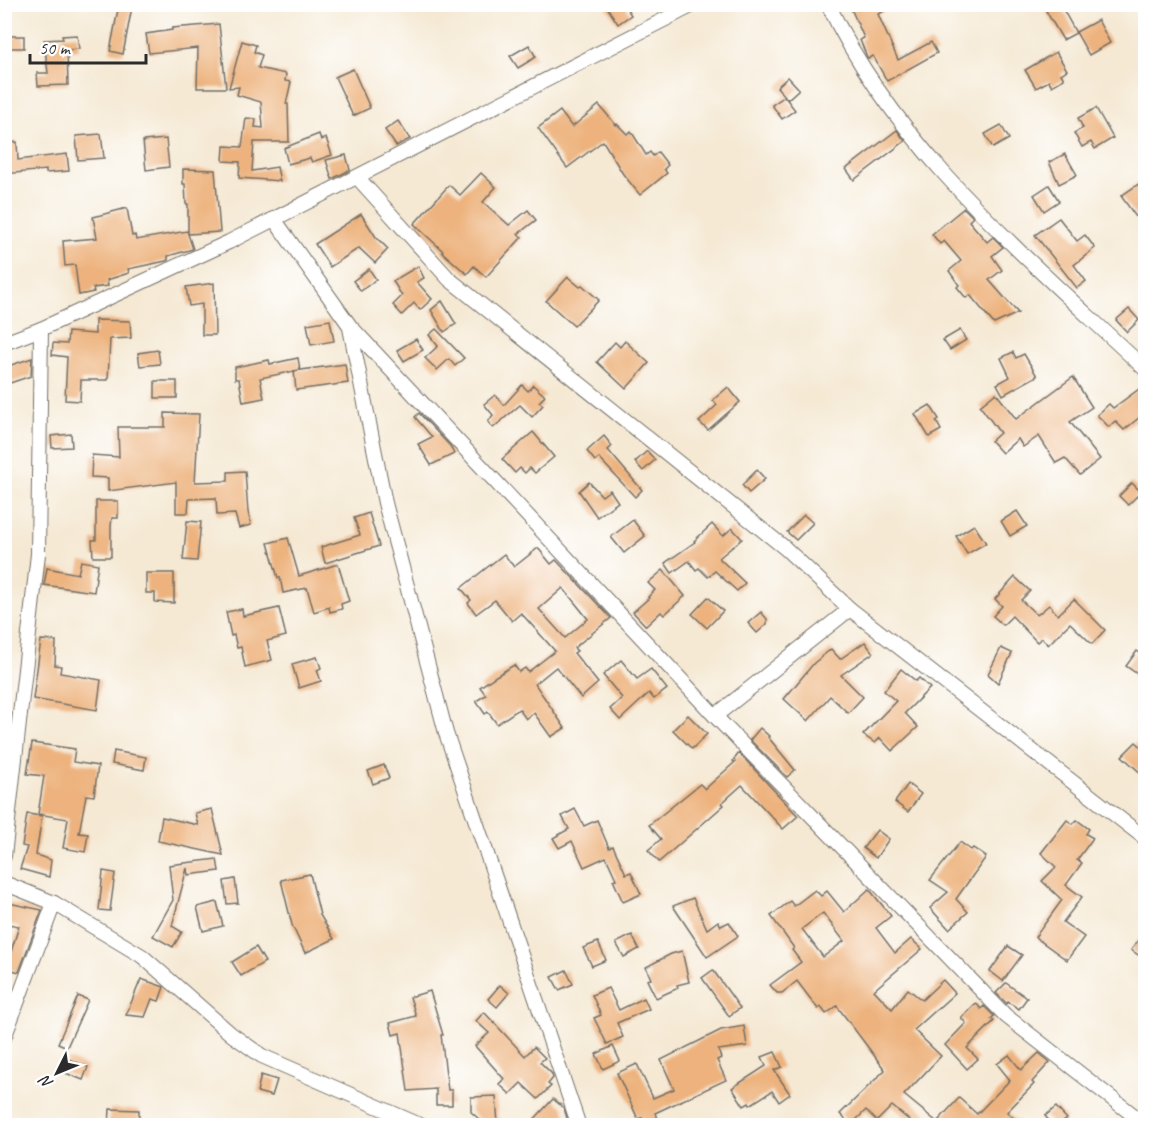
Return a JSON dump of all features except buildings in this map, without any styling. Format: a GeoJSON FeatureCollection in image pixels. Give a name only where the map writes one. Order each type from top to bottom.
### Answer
{"type":"FeatureCollection","features":[{"type":"Feature","properties":{"kind":"street"},"geometry":{"type":"LineString","coordinates":[[4,343],[41,329],[229,242],[695,4]]}},
{"type":"Feature","properties":{"kind":"street"},"geometry":{"type":"LineString","coordinates":[[828,4],[845,41],[889,108],[966,198],[1146,370]]}},
{"type":"Feature","properties":{"kind":"street"},"geometry":{"type":"LineString","coordinates":[[357,177],[449,279],[785,548],[850,609],[1146,839]]}},
{"type":"Feature","properties":{"kind":"street"},"geometry":{"type":"LineString","coordinates":[[274,219],[350,326],[715,716],[1006,1016],[1146,1125]]}},
{"type":"Feature","properties":{"kind":"street"},"geometry":{"type":"LineString","coordinates":[[350,326],[385,503],[446,733],[579,1125]]}},
{"type":"Feature","properties":{"kind":"street"},"geometry":{"type":"LineString","coordinates":[[4,856],[38,554],[41,329]]}},
{"type":"Feature","properties":{"kind":"street"},"geometry":{"type":"LineString","coordinates":[[715,716],[850,609]]}},
{"type":"Feature","properties":{"kind":"street"},"geometry":{"type":"LineString","coordinates":[[4,884],[54,903],[142,956],[231,1034],[262,1056],[422,1125]]}},
{"type":"Feature","properties":{"kind":"street"},"geometry":{"type":"LineString","coordinates":[[4,1038],[54,903]]}}]}
